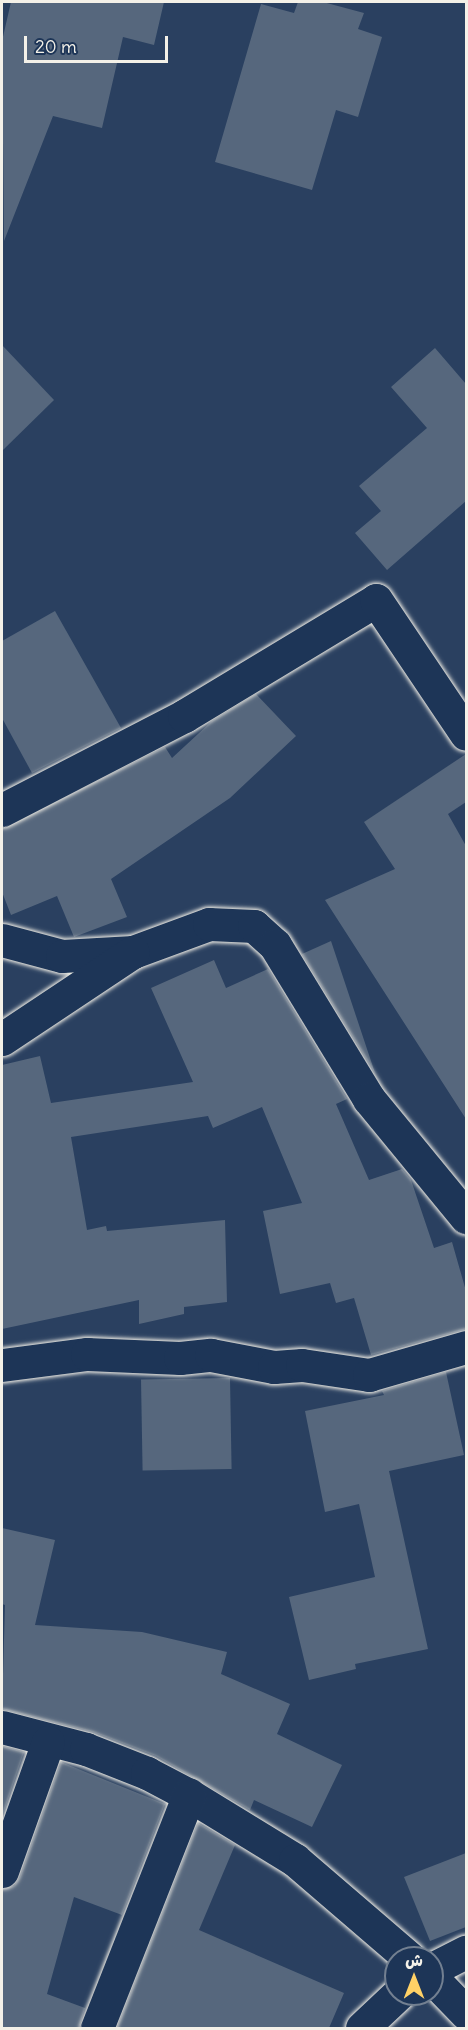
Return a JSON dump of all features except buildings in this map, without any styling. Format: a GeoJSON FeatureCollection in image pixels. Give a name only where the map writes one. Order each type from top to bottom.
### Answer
{"type":"FeatureCollection","features":[{"type":"Feature","properties":{"kind":"street"},"geometry":{"type":"LineString","coordinates":[[2,810],[184,716],[376,600],[466,734]]}},
{"type":"Feature","properties":{"kind":"street"},"geometry":{"type":"LineString","coordinates":[[2,1039],[133,952],[209,924],[254,926],[275,945],[369,1099],[466,1217]]}},
{"type":"Feature","properties":{"kind":"street"},"geometry":{"type":"LineString","coordinates":[[2,940],[62,956],[133,952]]}},
{"type":"Feature","properties":{"kind":"street"},"geometry":{"type":"LineString","coordinates":[[2,1365],[87,1354],[180,1358],[212,1355],[274,1367],[302,1365],[369,1375],[466,1347]]}},
{"type":"Feature","properties":{"kind":"street"},"geometry":{"type":"LineString","coordinates":[[2,1726],[48,1742],[86,1749],[147,1773],[189,1795],[295,1860],[396,1946]]}},
{"type":"Feature","properties":{"kind":"street"},"geometry":{"type":"LineString","coordinates":[[2,1871],[48,1742]]}},
{"type":"Feature","properties":{"kind":"street"},"geometry":{"type":"LineString","coordinates":[[97,2028],[189,1795]]}},
{"type":"Feature","properties":{"kind":"street"},"geometry":{"type":"LineString","coordinates":[[444,1963],[466,1952]]}},
{"type":"Feature","properties":{"kind":"street"},"geometry":{"type":"LineString","coordinates":[[444,1990],[466,2013]]}},
{"type":"Feature","properties":{"kind":"street"},"geometry":{"type":"LineString","coordinates":[[362,2028],[385,2006]]}}]}
